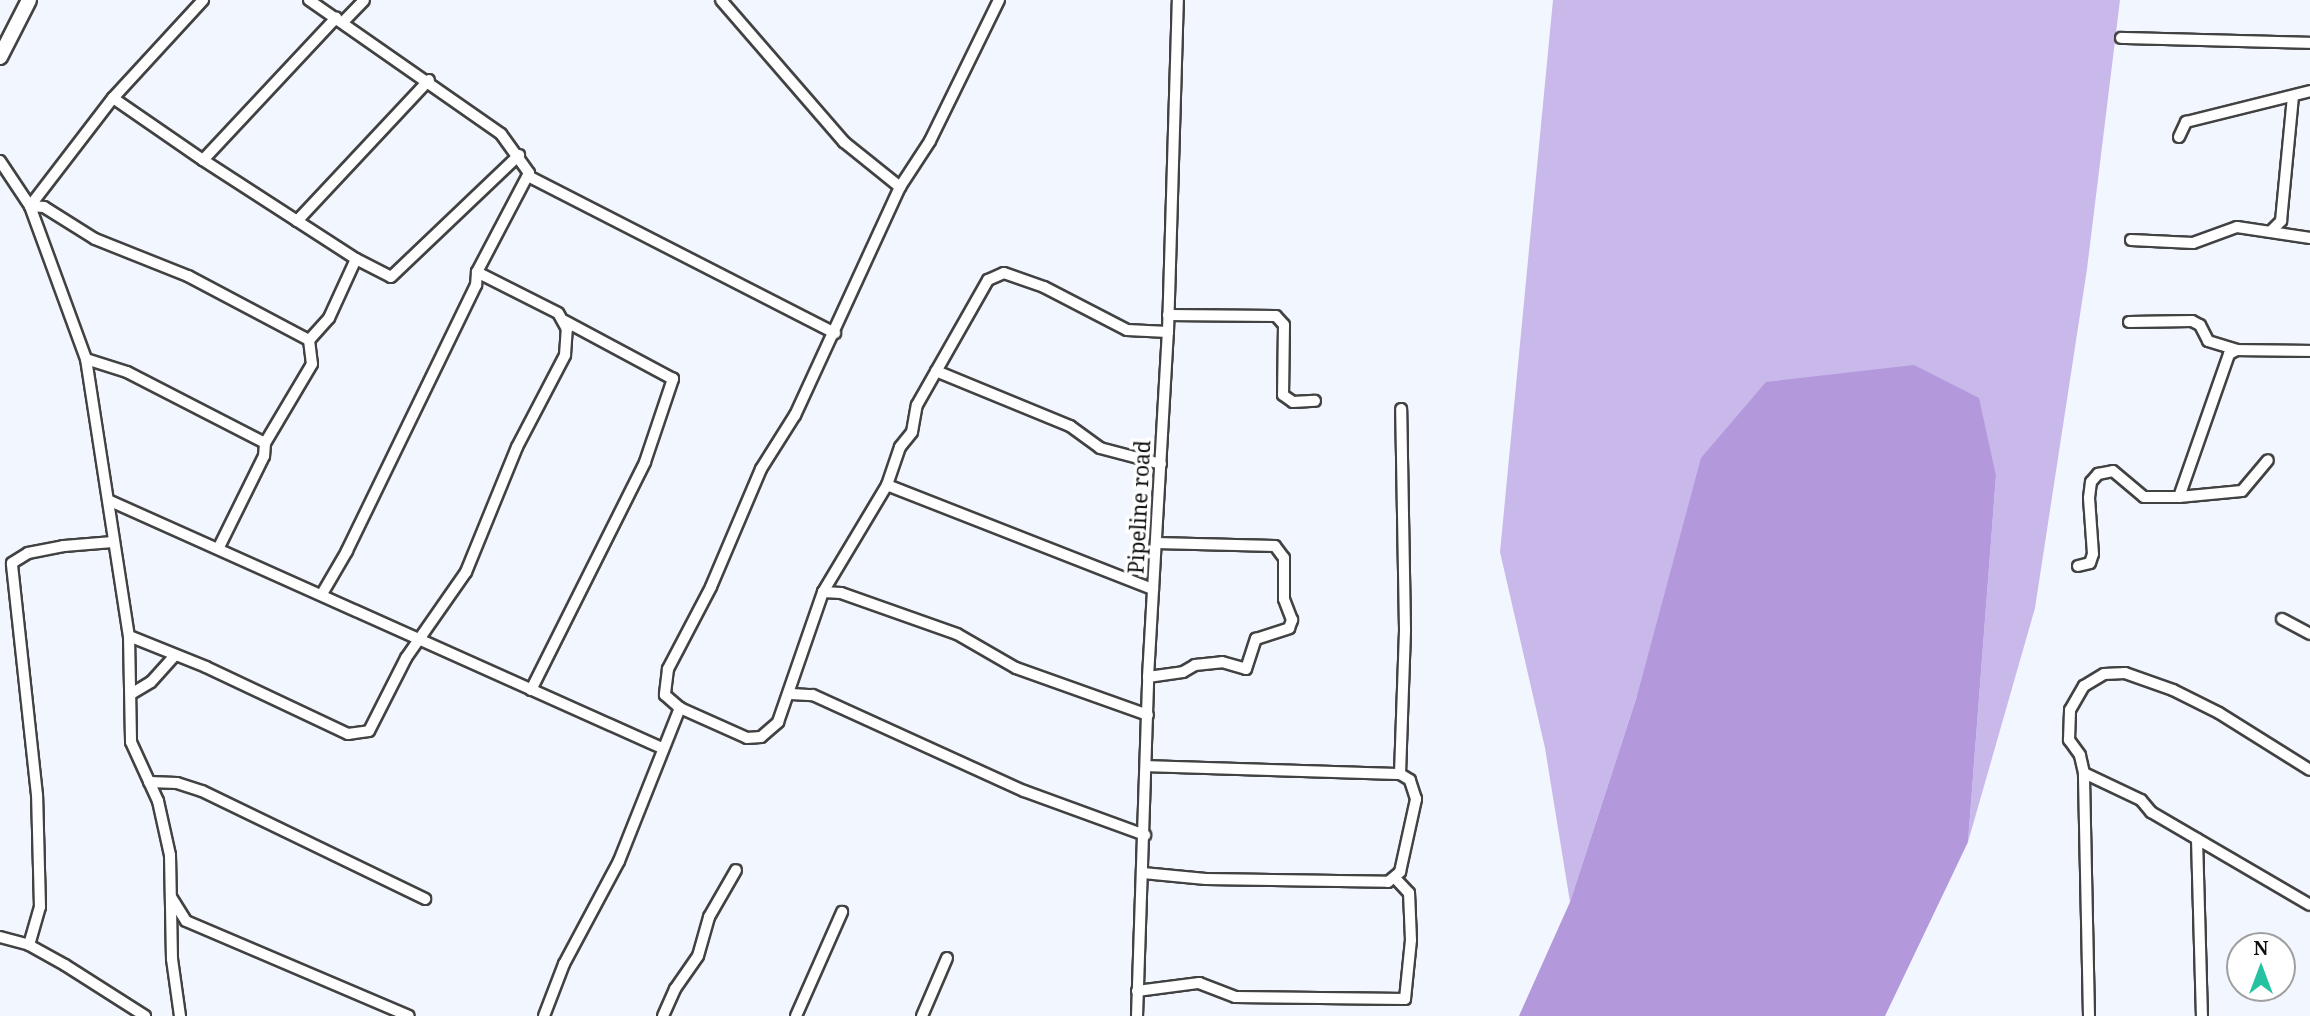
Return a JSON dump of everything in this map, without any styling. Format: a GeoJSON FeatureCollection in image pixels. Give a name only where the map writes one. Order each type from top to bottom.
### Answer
{"type":"FeatureCollection","features":[{"type":"Feature","properties":{"kind":"street"},"geometry":{"type":"LineString","coordinates":[[0,57],[29,0]]}},
{"type":"Feature","properties":{"kind":"street"},"geometry":{"type":"LineString","coordinates":[[30,206],[113,98],[203,0]]}},
{"type":"Feature","properties":{"kind":"street"},"geometry":{"type":"LineString","coordinates":[[309,0],[429,80],[501,134],[519,155],[528,176],[835,333]]}},
{"type":"Feature","properties":{"kind":"street"},"geometry":{"type":"LineString","coordinates":[[203,160],[340,20],[364,0]]}},
{"type":"Feature","properties":{"kind":"street"},"geometry":{"type":"LineString","coordinates":[[721,0],[838,136],[900,187]]}},
{"type":"Feature","properties":{"kind":"street"},"geometry":{"type":"LineString","coordinates":[[999,0],[930,141],[900,187],[795,415],[761,469],[711,586],[668,669],[665,695],[680,708],[754,738],[778,722],[791,694],[801,648],[823,592],[887,485],[900,447],[912,432],[917,405],[974,297],[988,279],[1004,273],[1044,288],[1127,330],[1168,332]]}},
{"type":"Feature","properties":{"kind":"street","name":"Pipeline road"},"geometry":{"type":"LineString","coordinates":[[1137,1016],[1148,766],[1148,677],[1168,332],[1178,0]]}},
{"type":"Feature","properties":{"kind":"street"},"geometry":{"type":"LineString","coordinates":[[2121,38],[2310,43]]}},
{"type":"Feature","properties":{"kind":"street"},"geometry":{"type":"LineString","coordinates":[[297,221],[429,80]]}},
{"type":"Feature","properties":{"kind":"street"},"geometry":{"type":"LineString","coordinates":[[2179,137],[2186,122],[2310,91]]}},
{"type":"Feature","properties":{"kind":"street"},"geometry":{"type":"LineString","coordinates":[[2270,232],[2281,221],[2293,97]]}},
{"type":"Feature","properties":{"kind":"street"},"geometry":{"type":"LineString","coordinates":[[113,98],[356,259],[391,277],[519,155]]}},
{"type":"Feature","properties":{"kind":"street"},"geometry":{"type":"LineString","coordinates":[[0,161],[30,206],[86,359],[113,502],[109,512],[129,636],[131,742],[167,833],[180,1016]]}},
{"type":"Feature","properties":{"kind":"street"},"geometry":{"type":"LineString","coordinates":[[322,594],[348,551],[476,285],[477,272],[528,176]]}},
{"type":"Feature","properties":{"kind":"street"},"geometry":{"type":"LineString","coordinates":[[30,206],[44,207],[94,239],[188,276],[309,340]]}},
{"type":"Feature","properties":{"kind":"street"},"geometry":{"type":"LineString","coordinates":[[2131,240],[2193,243],[2236,227],[2310,238]]}},
{"type":"Feature","properties":{"kind":"street"},"geometry":{"type":"LineString","coordinates":[[219,547],[264,456],[265,443],[312,364],[309,340],[328,318],[356,259]]}},
{"type":"Feature","properties":{"kind":"street"},"geometry":{"type":"LineString","coordinates":[[477,272],[673,379],[645,462],[531,690]]}},
{"type":"Feature","properties":{"kind":"street"},"geometry":{"type":"LineString","coordinates":[[1168,315],[1276,316],[1283,325],[1283,395],[1293,402],[1315,401]]}},
{"type":"Feature","properties":{"kind":"street"},"geometry":{"type":"LineString","coordinates":[[129,636],[356,736],[369,731],[406,658],[421,642],[466,572],[517,447],[560,369],[568,341],[565,321]]}},
{"type":"Feature","properties":{"kind":"street"},"geometry":{"type":"LineString","coordinates":[[2129,321],[2192,321],[2200,325],[2208,341],[2237,350],[2310,351]]}},
{"type":"Feature","properties":{"kind":"street"},"geometry":{"type":"LineString","coordinates":[[2179,497],[2229,354],[2237,350]]}},
{"type":"Feature","properties":{"kind":"street"},"geometry":{"type":"LineString","coordinates":[[86,359],[128,372],[265,443]]}},
{"type":"Feature","properties":{"kind":"street"},"geometry":{"type":"LineString","coordinates":[[936,371],[1070,426],[1100,448],[1161,464]]}},
{"type":"Feature","properties":{"kind":"street"},"geometry":{"type":"LineString","coordinates":[[1400,774],[1405,629],[1401,408]]}},
{"type":"Feature","properties":{"kind":"street"},"geometry":{"type":"LineString","coordinates":[[2078,566],[2090,563],[2093,554],[2089,498],[2091,482],[2098,474],[2113,471],[2144,497],[2179,497],[2242,491],[2268,460]]}},
{"type":"Feature","properties":{"kind":"street"},"geometry":{"type":"LineString","coordinates":[[887,485],[1153,589]]}},
{"type":"Feature","properties":{"kind":"street"},"geometry":{"type":"LineString","coordinates":[[113,502],[219,547],[421,642],[662,748]]}},
{"type":"Feature","properties":{"kind":"street"},"geometry":{"type":"LineString","coordinates":[[29,945],[40,907],[37,795],[12,563],[28,553],[63,546],[114,542]]}},
{"type":"Feature","properties":{"kind":"street"},"geometry":{"type":"LineString","coordinates":[[1148,677],[1183,672],[1195,664],[1222,662],[1246,669],[1256,639],[1289,628],[1292,620],[1284,599],[1284,558],[1275,546],[1156,543]]}},
{"type":"Feature","properties":{"kind":"street"},"geometry":{"type":"LineString","coordinates":[[823,592],[841,593],[957,634],[1016,668],[1148,715]]}},
{"type":"Feature","properties":{"kind":"street"},"geometry":{"type":"LineString","coordinates":[[2282,619],[2310,634]]}},
{"type":"Feature","properties":{"kind":"street"},"geometry":{"type":"LineString","coordinates":[[131,694],[151,682],[175,655]]}},
{"type":"Feature","properties":{"kind":"street"},"geometry":{"type":"LineString","coordinates":[[2088,1016],[2084,773],[2080,755],[2069,740],[2070,710],[2084,686],[2104,674],[2125,673],[2208,707],[2310,770]]}},
{"type":"Feature","properties":{"kind":"street"},"geometry":{"type":"LineString","coordinates":[[791,694],[813,695],[1024,791],[1145,835]]}},
{"type":"Feature","properties":{"kind":"street"},"geometry":{"type":"LineString","coordinates":[[544,1016],[564,964],[619,861],[680,708]]}},
{"type":"Feature","properties":{"kind":"street"},"geometry":{"type":"LineString","coordinates":[[1148,766],[1400,774],[1410,780],[1416,799],[1396,879]]}},
{"type":"Feature","properties":{"kind":"street"},"geometry":{"type":"LineString","coordinates":[[2084,773],[2141,800],[2151,812],[2310,905]]}},
{"type":"Feature","properties":{"kind":"street"},"geometry":{"type":"LineString","coordinates":[[149,782],[177,783],[202,791],[425,899]]}},
{"type":"Feature","properties":{"kind":"street"},"geometry":{"type":"LineString","coordinates":[[2197,839],[2202,1016]]}},
{"type":"Feature","properties":{"kind":"street"},"geometry":{"type":"LineString","coordinates":[[663,1016],[675,989],[698,956],[709,916],[736,870]]}},
{"type":"Feature","properties":{"kind":"street"},"geometry":{"type":"LineString","coordinates":[[1138,991],[1199,983],[1235,998],[1405,999],[1411,940],[1409,892],[1396,879],[1335,882],[1143,873]]}},
{"type":"Feature","properties":{"kind":"street"},"geometry":{"type":"LineString","coordinates":[[170,895],[186,921],[409,1016]]}},
{"type":"Feature","properties":{"kind":"street"},"geometry":{"type":"LineString","coordinates":[[796,1016],[842,912]]}},
{"type":"Feature","properties":{"kind":"street"},"geometry":{"type":"LineString","coordinates":[[0,937],[29,945],[145,1016]]}},
{"type":"Feature","properties":{"kind":"street"},"geometry":{"type":"LineString","coordinates":[[922,1016],[947,958]]}},
{"type":"Feature","properties":{"kind":"shaded area"},"geometry":{"type":"Polygon","coordinates":[[[1553,0],[2120,0],[2087,269],[2035,608],[1968,842],[1996,476],[1637,696],[1570,902],[1545,748],[1500,552],[1553,0]]]}},
{"type":"Feature","properties":{"kind":"shaded area"},"geometry":{"type":"Polygon","coordinates":[[[1914,365],[1979,398],[1996,476],[1968,842],[1885,1016],[1519,1016],[1570,902],[1637,696],[1701,458],[1766,382],[1914,365]]]}}]}
